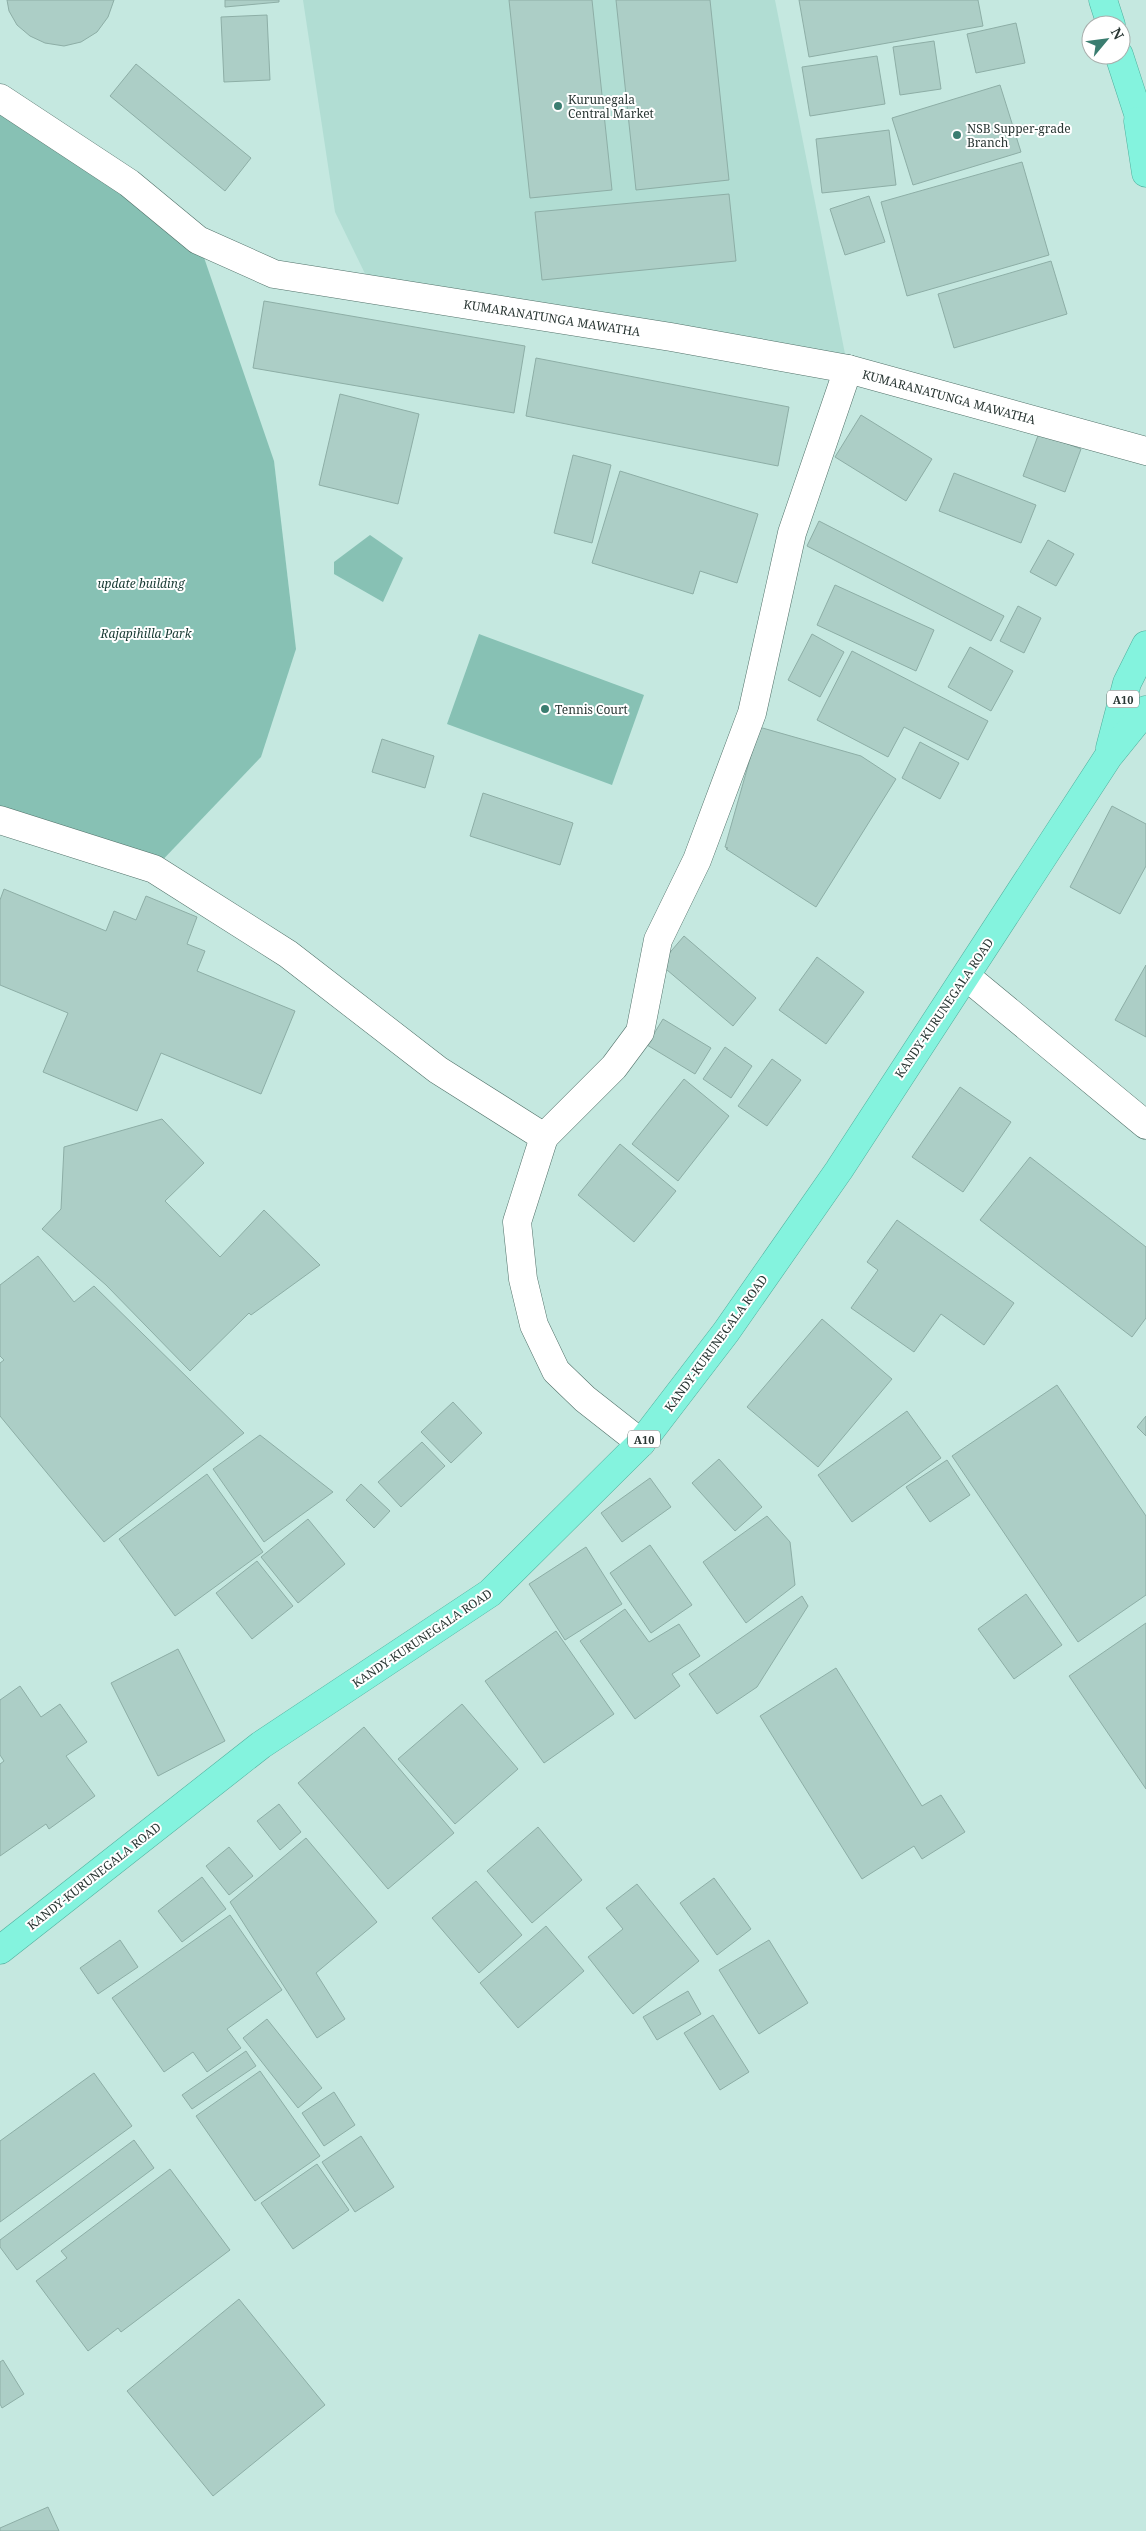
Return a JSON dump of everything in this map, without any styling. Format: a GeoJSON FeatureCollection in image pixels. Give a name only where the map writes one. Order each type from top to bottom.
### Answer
{"type":"FeatureCollection","features":[{"type":"Feature","properties":{"kind":"highway"},"geometry":{"type":"LineString","coordinates":[[1103,0],[1107,15]]}},
{"type":"Feature","properties":{"kind":"highway"},"geometry":{"type":"LineString","coordinates":[[1122,65],[1142,127],[1146,173]]}},
{"type":"Feature","properties":{"kind":"highway","name":"KANDY-KURUNEGALA ROAD"},"geometry":{"type":"LineString","coordinates":[[1108,757],[1127,683],[1146,646]]}},
{"type":"Feature","properties":{"kind":"highway","name":"KANDY-KURUNEGALA ROAD"},"geometry":{"type":"LineString","coordinates":[[0,1950],[261,1745],[490,1593],[641,1443],[681,1393],[790,1242],[967,977],[1108,757],[1146,710]]}},
{"type":"Feature","properties":{"kind":"street","name":"KUMARANATUNGA MAWATHA"},"geometry":{"type":"LineString","coordinates":[[0,98],[129,183],[198,240],[274,274],[671,337],[848,369],[1146,451]]}},
{"type":"Feature","properties":{"kind":"street"},"geometry":{"type":"LineString","coordinates":[[641,1443],[585,1399],[556,1371],[534,1326],[522,1279],[517,1222],[544,1137],[614,1066],[640,1032],[658,940],[697,860],[752,713],[792,533],[848,369]]}},
{"type":"Feature","properties":{"kind":"street"},"geometry":{"type":"LineString","coordinates":[[0,820],[154,869],[288,954],[438,1070],[544,1137]]}},
{"type":"Feature","properties":{"kind":"street"},"geometry":{"type":"LineString","coordinates":[[967,977],[1146,1125]]}},
{"type":"Feature","properties":{"kind":"shaded area","name":"Kurunegala Central Market"},"geometry":{"type":"Polygon","coordinates":[[[303,0],[775,0],[848,369],[372,288],[335,212],[303,0]]]}},
{"type":"Feature","properties":{"kind":"green space","name":"Rajapihilla Park"},"geometry":{"type":"Polygon","coordinates":[[[0,98],[198,240],[274,461],[296,649],[261,757],[154,869],[0,820],[0,98]]]}},
{"type":"Feature","properties":{"kind":"green space"},"geometry":{"type":"Polygon","coordinates":[[[370,535],[403,558],[383,602],[334,574],[334,562],[370,535]]]}},
{"type":"Feature","properties":{"kind":"green space","name":"Tennis Court"},"geometry":{"type":"Polygon","coordinates":[[[479,634],[644,695],[612,785],[447,724],[479,634]]]}},
{"type":"Feature","properties":{"kind":"building"},"geometry":{"type":"Polygon","coordinates":[[[7,0],[114,0],[108,17],[97,32],[81,42],[64,46],[45,43],[30,36],[17,25],[9,11],[7,0]]]}},
{"type":"Feature","properties":{"kind":"building"},"geometry":{"type":"Polygon","coordinates":[[[225,0],[279,0],[279,2],[225,7],[225,0]]]}},
{"type":"Feature","properties":{"kind":"building"},"geometry":{"type":"Polygon","coordinates":[[[509,0],[592,0],[612,190],[530,198],[509,0]]]}},
{"type":"Feature","properties":{"kind":"building"},"geometry":{"type":"Polygon","coordinates":[[[616,0],[710,0],[729,180],[636,190],[616,0]]]}},
{"type":"Feature","properties":{"kind":"building"},"geometry":{"type":"Polygon","coordinates":[[[799,0],[978,0],[983,26],[809,57],[799,0]]]}},
{"type":"Feature","properties":{"kind":"building"},"geometry":{"type":"Polygon","coordinates":[[[267,15],[270,80],[224,82],[221,17],[267,15]]]}},
{"type":"Feature","properties":{"kind":"building"},"geometry":{"type":"Polygon","coordinates":[[[1016,23],[1025,63],[976,73],[967,34],[1016,23]]]}},
{"type":"Feature","properties":{"kind":"building"},"geometry":{"type":"Polygon","coordinates":[[[934,41],[941,89],[900,95],[893,47],[934,41]]]}},
{"type":"Feature","properties":{"kind":"building"},"geometry":{"type":"Polygon","coordinates":[[[877,56],[885,104],[810,116],[802,67],[877,56]]]}},
{"type":"Feature","properties":{"kind":"building"},"geometry":{"type":"Polygon","coordinates":[[[136,64],[251,158],[225,191],[110,96],[136,64]]]}},
{"type":"Feature","properties":{"kind":"building","name":"NSB Supper-grade Branch"},"geometry":{"type":"Polygon","coordinates":[[[1000,85],[1021,152],[913,185],[892,118],[1000,85]]]}},
{"type":"Feature","properties":{"kind":"building"},"geometry":{"type":"Polygon","coordinates":[[[889,130],[896,185],[822,193],[816,139],[889,130]]]}},
{"type":"Feature","properties":{"kind":"building"},"geometry":{"type":"Polygon","coordinates":[[[1022,162],[1049,255],[907,296],[881,202],[1022,162]]]}},
{"type":"Feature","properties":{"kind":"building"},"geometry":{"type":"Polygon","coordinates":[[[729,194],[736,261],[542,280],[535,212],[729,194]]]}},
{"type":"Feature","properties":{"kind":"building"},"geometry":{"type":"Polygon","coordinates":[[[869,196],[885,242],[845,255],[830,209],[869,196]]]}},
{"type":"Feature","properties":{"kind":"building"},"geometry":{"type":"Polygon","coordinates":[[[1051,261],[1067,314],[954,348],[938,294],[1051,261]]]}},
{"type":"Feature","properties":{"kind":"building"},"geometry":{"type":"Polygon","coordinates":[[[264,301],[525,346],[514,413],[253,368],[264,301]]]}},
{"type":"Feature","properties":{"kind":"building"},"geometry":{"type":"Polygon","coordinates":[[[536,358],[789,407],[778,466],[526,416],[536,358]]]}},
{"type":"Feature","properties":{"kind":"building"},"geometry":{"type":"Polygon","coordinates":[[[340,394],[419,414],[398,504],[319,485],[340,394]]]}},
{"type":"Feature","properties":{"kind":"building"},"geometry":{"type":"Polygon","coordinates":[[[861,415],[932,459],[906,501],[835,457],[861,415]]]}},
{"type":"Feature","properties":{"kind":"building"},"geometry":{"type":"Polygon","coordinates":[[[1039,433],[1081,449],[1065,492],[1023,476],[1039,433]]]}},
{"type":"Feature","properties":{"kind":"building"},"geometry":{"type":"Polygon","coordinates":[[[573,455],[611,465],[592,543],[554,533],[573,455]]]}},
{"type":"Feature","properties":{"kind":"building"},"geometry":{"type":"Polygon","coordinates":[[[620,471],[758,514],[737,583],[700,571],[693,594],[592,563],[620,471]]]}},
{"type":"Feature","properties":{"kind":"building"},"geometry":{"type":"Polygon","coordinates":[[[954,473],[1036,505],[1021,543],[939,511],[954,473]]]}},
{"type":"Feature","properties":{"kind":"building"},"geometry":{"type":"Polygon","coordinates":[[[819,521],[1004,616],[991,641],[807,546],[819,521]]]}},
{"type":"Feature","properties":{"kind":"building"},"geometry":{"type":"Polygon","coordinates":[[[1048,540],[1074,554],[1056,586],[1030,572],[1048,540]]]}},
{"type":"Feature","properties":{"kind":"building"},"geometry":{"type":"Polygon","coordinates":[[[835,585],[934,630],[916,671],[817,625],[835,585]]]}},
{"type":"Feature","properties":{"kind":"building"},"geometry":{"type":"Polygon","coordinates":[[[1018,606],[1041,618],[1024,653],[1000,641],[1018,606]]]}},
{"type":"Feature","properties":{"kind":"building"},"geometry":{"type":"Polygon","coordinates":[[[812,634],[844,652],[820,697],[788,680],[812,634]]]}},
{"type":"Feature","properties":{"kind":"building"},"geometry":{"type":"Polygon","coordinates":[[[970,647],[1013,671],[991,711],[948,687],[970,647]]]}},
{"type":"Feature","properties":{"kind":"building"},"geometry":{"type":"Polygon","coordinates":[[[852,651],[988,721],[968,760],[904,727],[888,757],[817,720],[852,651]]]}},
{"type":"Feature","properties":{"kind":"building"},"geometry":{"type":"Polygon","coordinates":[[[759,727],[861,756],[896,779],[816,907],[725,847],[759,727]]]}},
{"type":"Feature","properties":{"kind":"building"},"geometry":{"type":"Polygon","coordinates":[[[382,739],[434,756],[425,788],[372,772],[382,739]]]}},
{"type":"Feature","properties":{"kind":"building"},"geometry":{"type":"Polygon","coordinates":[[[920,742],[959,763],[940,799],[902,778],[920,742]]]}},
{"type":"Feature","properties":{"kind":"building"},"geometry":{"type":"Polygon","coordinates":[[[483,793],[573,823],[560,865],[470,836],[483,793]]]}},
{"type":"Feature","properties":{"kind":"building"},"geometry":{"type":"Polygon","coordinates":[[[1112,806],[1146,824],[1146,866],[1120,914],[1070,887],[1112,806]]]}},
{"type":"Feature","properties":{"kind":"building"},"geometry":{"type":"Polygon","coordinates":[[[4,889],[106,931],[114,911],[136,920],[146,896],[197,917],[187,944],[205,951],[197,971],[295,1011],[261,1094],[161,1053],[137,1111],[43,1072],[68,1013],[0,985],[0,900],[4,889]]]}},
{"type":"Feature","properties":{"kind":"building"},"geometry":{"type":"Polygon","coordinates":[[[684,936],[756,998],[733,1026],[660,964],[684,936]]]}},
{"type":"Feature","properties":{"kind":"building"},"geometry":{"type":"Polygon","coordinates":[[[817,957],[864,992],[826,1044],[779,1010],[817,957]]]}},
{"type":"Feature","properties":{"kind":"building"},"geometry":{"type":"Polygon","coordinates":[[[1146,965],[1146,1037],[1115,1020],[1146,965]]]}},
{"type":"Feature","properties":{"kind":"building"},"geometry":{"type":"Polygon","coordinates":[[[663,1019],[711,1048],[695,1074],[647,1045],[663,1019]]]}},
{"type":"Feature","properties":{"kind":"building"},"geometry":{"type":"Polygon","coordinates":[[[725,1047],[752,1066],[731,1098],[703,1079],[725,1047]]]}},
{"type":"Feature","properties":{"kind":"building"},"geometry":{"type":"Polygon","coordinates":[[[772,1059],[801,1080],[767,1126],[738,1106],[772,1059]]]}},
{"type":"Feature","properties":{"kind":"building"},"geometry":{"type":"Polygon","coordinates":[[[684,1079],[729,1116],[678,1181],[632,1144],[684,1079]]]}},
{"type":"Feature","properties":{"kind":"building"},"geometry":{"type":"Polygon","coordinates":[[[960,1087],[1011,1122],[963,1192],[912,1157],[960,1087]]]}},
{"type":"Feature","properties":{"kind":"building"},"geometry":{"type":"Polygon","coordinates":[[[162,1119],[204,1163],[165,1201],[220,1257],[264,1210],[320,1265],[251,1315],[249,1313],[190,1371],[106,1285],[42,1229],[61,1209],[64,1147],[162,1119]]]}},
{"type":"Feature","properties":{"kind":"building"},"geometry":{"type":"Polygon","coordinates":[[[620,1144],[676,1191],[634,1242],[578,1195],[620,1144]]]}},
{"type":"Feature","properties":{"kind":"building"},"geometry":{"type":"Polygon","coordinates":[[[1030,1157],[1146,1247],[1146,1318],[1132,1337],[980,1220],[1030,1157]]]}},
{"type":"Feature","properties":{"kind":"building"},"geometry":{"type":"Polygon","coordinates":[[[897,1220],[1014,1303],[984,1345],[941,1314],[914,1352],[851,1308],[878,1270],[867,1262],[897,1220]]]}},
{"type":"Feature","properties":{"kind":"building"},"geometry":{"type":"Polygon","coordinates":[[[38,1256],[74,1302],[94,1286],[244,1433],[104,1542],[0,1416],[0,1363],[4,1360],[0,1356],[0,1285],[38,1256]]]}},
{"type":"Feature","properties":{"kind":"building"},"geometry":{"type":"Polygon","coordinates":[[[822,1319],[892,1379],[818,1467],[747,1407],[822,1319]]]}},
{"type":"Feature","properties":{"kind":"building"},"geometry":{"type":"Polygon","coordinates":[[[1057,1385],[1146,1516],[1146,1595],[1078,1642],[952,1456],[1057,1385]]]}},
{"type":"Feature","properties":{"kind":"building"},"geometry":{"type":"Polygon","coordinates":[[[453,1402],[482,1433],[451,1463],[421,1432],[453,1402]]]}},
{"type":"Feature","properties":{"kind":"building"},"geometry":{"type":"Polygon","coordinates":[[[907,1411],[941,1458],[852,1522],[818,1475],[907,1411]]]}},
{"type":"Feature","properties":{"kind":"building"},"geometry":{"type":"Polygon","coordinates":[[[1146,1416],[1146,1436],[1137,1427],[1146,1416]]]}},
{"type":"Feature","properties":{"kind":"building"},"geometry":{"type":"Polygon","coordinates":[[[260,1435],[333,1492],[264,1542],[213,1469],[260,1435]]]}},
{"type":"Feature","properties":{"kind":"building"},"geometry":{"type":"Polygon","coordinates":[[[422,1442],[445,1466],[401,1507],[378,1482],[422,1442]]]}},
{"type":"Feature","properties":{"kind":"building"},"geometry":{"type":"Polygon","coordinates":[[[719,1459],[762,1507],[735,1531],[692,1483],[719,1459]]]}},
{"type":"Feature","properties":{"kind":"building"},"geometry":{"type":"Polygon","coordinates":[[[947,1460],[970,1495],[930,1522],[906,1487],[947,1460]]]}},
{"type":"Feature","properties":{"kind":"building"},"geometry":{"type":"Polygon","coordinates":[[[207,1474],[263,1552],[175,1616],[119,1539],[207,1474]]]}},
{"type":"Feature","properties":{"kind":"building"},"geometry":{"type":"Polygon","coordinates":[[[650,1478],[671,1507],[622,1542],[601,1513],[650,1478]]]}},
{"type":"Feature","properties":{"kind":"building"},"geometry":{"type":"Polygon","coordinates":[[[361,1484],[390,1511],[374,1528],[346,1500],[361,1484]]]}},
{"type":"Feature","properties":{"kind":"building"},"geometry":{"type":"Polygon","coordinates":[[[767,1516],[790,1542],[795,1585],[746,1623],[703,1562],[767,1516]]]}},
{"type":"Feature","properties":{"kind":"building"},"geometry":{"type":"Polygon","coordinates":[[[308,1519],[345,1564],[298,1603],[261,1557],[308,1519]]]}},
{"type":"Feature","properties":{"kind":"building"},"geometry":{"type":"Polygon","coordinates":[[[650,1545],[692,1605],[651,1633],[610,1573],[650,1545]]]}},
{"type":"Feature","properties":{"kind":"building"},"geometry":{"type":"Polygon","coordinates":[[[586,1547],[622,1604],[565,1640],[529,1584],[586,1547]]]}},
{"type":"Feature","properties":{"kind":"building"},"geometry":{"type":"Polygon","coordinates":[[[257,1561],[293,1606],[252,1639],[216,1593],[257,1561]]]}},
{"type":"Feature","properties":{"kind":"building"},"geometry":{"type":"Polygon","coordinates":[[[1026,1594],[1062,1645],[1014,1679],[978,1629],[1026,1594]]]}},
{"type":"Feature","properties":{"kind":"building"},"geometry":{"type":"Polygon","coordinates":[[[802,1596],[808,1606],[757,1687],[717,1714],[689,1674],[802,1596]]]}},
{"type":"Feature","properties":{"kind":"building"},"geometry":{"type":"Polygon","coordinates":[[[625,1609],[649,1642],[679,1624],[700,1656],[672,1674],[680,1686],[635,1719],[580,1641],[625,1609]]]}},
{"type":"Feature","properties":{"kind":"building"},"geometry":{"type":"Polygon","coordinates":[[[1146,1623],[1146,1789],[1069,1676],[1146,1623]]]}},
{"type":"Feature","properties":{"kind":"building"},"geometry":{"type":"Polygon","coordinates":[[[556,1631],[614,1714],[544,1763],[485,1681],[556,1631]]]}},
{"type":"Feature","properties":{"kind":"building"},"geometry":{"type":"Polygon","coordinates":[[[178,1649],[225,1741],[158,1776],[111,1683],[178,1649]]]}},
{"type":"Feature","properties":{"kind":"building"},"geometry":{"type":"Polygon","coordinates":[[[836,1668],[922,1806],[941,1795],[965,1832],[922,1859],[914,1846],[862,1879],[760,1716],[836,1668]]]}},
{"type":"Feature","properties":{"kind":"building"},"geometry":{"type":"Polygon","coordinates":[[[20,1686],[41,1717],[60,1704],[87,1742],[66,1756],[95,1796],[49,1829],[46,1824],[0,1856],[0,1764],[4,1761],[0,1755],[0,1700],[20,1686]]]}},
{"type":"Feature","properties":{"kind":"building"},"geometry":{"type":"Polygon","coordinates":[[[462,1704],[518,1769],[455,1824],[398,1759],[462,1704]]]}},
{"type":"Feature","properties":{"kind":"building"},"geometry":{"type":"Polygon","coordinates":[[[364,1727],[454,1833],[388,1889],[298,1783],[364,1727]]]}},
{"type":"Feature","properties":{"kind":"building"},"geometry":{"type":"Polygon","coordinates":[[[279,1804],[301,1832],[280,1850],[257,1821],[279,1804]]]}},
{"type":"Feature","properties":{"kind":"building"},"geometry":{"type":"Polygon","coordinates":[[[538,1827],[582,1880],[532,1923],[487,1871],[538,1827]]]}},
{"type":"Feature","properties":{"kind":"building"},"geometry":{"type":"Polygon","coordinates":[[[306,1838],[377,1922],[316,1973],[345,2019],[317,2038],[230,1902],[306,1838]]]}},
{"type":"Feature","properties":{"kind":"building"},"geometry":{"type":"Polygon","coordinates":[[[229,1847],[253,1876],[229,1895],[206,1866],[229,1847]]]}},
{"type":"Feature","properties":{"kind":"building"},"geometry":{"type":"Polygon","coordinates":[[[202,1877],[226,1909],[182,1942],[158,1911],[202,1877]]]}},
{"type":"Feature","properties":{"kind":"building"},"geometry":{"type":"Polygon","coordinates":[[[714,1878],[751,1929],[717,1955],[680,1903],[714,1878]]]}},
{"type":"Feature","properties":{"kind":"building"},"geometry":{"type":"Polygon","coordinates":[[[476,1881],[522,1935],[479,1973],[432,1918],[476,1881]]]}},
{"type":"Feature","properties":{"kind":"building"},"geometry":{"type":"Polygon","coordinates":[[[637,1884],[699,1961],[633,2014],[588,1957],[623,1929],[606,1908],[637,1884]]]}},
{"type":"Feature","properties":{"kind":"building"},"geometry":{"type":"Polygon","coordinates":[[[230,1915],[282,1990],[227,2029],[241,2048],[207,2072],[193,2052],[164,2072],[112,1998],[230,1915]]]}},
{"type":"Feature","properties":{"kind":"building"},"geometry":{"type":"Polygon","coordinates":[[[546,1926],[584,1971],[518,2028],[480,1983],[546,1926]]]}},
{"type":"Feature","properties":{"kind":"building"},"geometry":{"type":"Polygon","coordinates":[[[120,1940],[138,1967],[98,1994],[80,1968],[120,1940]]]}},
{"type":"Feature","properties":{"kind":"building"},"geometry":{"type":"Polygon","coordinates":[[[769,1940],[808,2003],[759,2034],[719,1970],[769,1940]]]}},
{"type":"Feature","properties":{"kind":"building"},"geometry":{"type":"Polygon","coordinates":[[[688,1991],[701,2014],[657,2040],[643,2017],[688,1991]]]}},
{"type":"Feature","properties":{"kind":"building"},"geometry":{"type":"Polygon","coordinates":[[[713,2015],[749,2072],[720,2090],[684,2033],[713,2015]]]}},
{"type":"Feature","properties":{"kind":"building"},"geometry":{"type":"Polygon","coordinates":[[[267,2019],[322,2088],[298,2108],[243,2038],[267,2019]]]}},
{"type":"Feature","properties":{"kind":"building"},"geometry":{"type":"Polygon","coordinates":[[[246,2051],[256,2066],[192,2109],[182,2095],[246,2051]]]}},
{"type":"Feature","properties":{"kind":"building"},"geometry":{"type":"Polygon","coordinates":[[[260,2071],[320,2156],[255,2201],[196,2116],[260,2071]]]}},
{"type":"Feature","properties":{"kind":"building"},"geometry":{"type":"Polygon","coordinates":[[[94,2073],[132,2126],[0,2222],[0,2141],[94,2073]]]}},
{"type":"Feature","properties":{"kind":"building"},"geometry":{"type":"Polygon","coordinates":[[[334,2092],[355,2125],[324,2146],[302,2113],[334,2092]]]}},
{"type":"Feature","properties":{"kind":"building"},"geometry":{"type":"Polygon","coordinates":[[[361,2136],[394,2187],[355,2212],[322,2162],[361,2136]]]}},
{"type":"Feature","properties":{"kind":"building"},"geometry":{"type":"Polygon","coordinates":[[[134,2140],[154,2168],[17,2270],[0,2247],[0,2240],[134,2140]]]}},
{"type":"Feature","properties":{"kind":"building"},"geometry":{"type":"Polygon","coordinates":[[[317,2164],[349,2210],[293,2249],[261,2203],[317,2164]]]}},
{"type":"Feature","properties":{"kind":"building"},"geometry":{"type":"Polygon","coordinates":[[[170,2169],[230,2250],[121,2332],[118,2328],[88,2351],[36,2281],[67,2258],[61,2251],[170,2169]]]}},
{"type":"Feature","properties":{"kind":"building"},"geometry":{"type":"Polygon","coordinates":[[[239,2299],[325,2405],[213,2496],[127,2391],[239,2299]]]}},
{"type":"Feature","properties":{"kind":"building"},"geometry":{"type":"Polygon","coordinates":[[[3,2360],[24,2394],[2,2408],[0,2404],[0,2362],[3,2360]]]}},
{"type":"Feature","properties":{"kind":"building"},"geometry":{"type":"Polygon","coordinates":[[[48,2507],[59,2531],[0,2531],[0,2528],[48,2507]]]}},
{"type":"Feature","properties":{"kind":"place","name":"Kurunegala Central Market"},"geometry":{"type":"Point","coordinates":[558,106]}},
{"type":"Feature","properties":{"kind":"place","name":"NSB Supper-grade Branch"},"geometry":{"type":"Point","coordinates":[957,135]}},
{"type":"Feature","properties":{"kind":"place","name":"Tennis Court"},"geometry":{"type":"Point","coordinates":[545,709]}},
{"type":"Feature","properties":{"kind":"park label","name":"update building"},"geometry":{"type":"Point","coordinates":[141,583]}}]}
